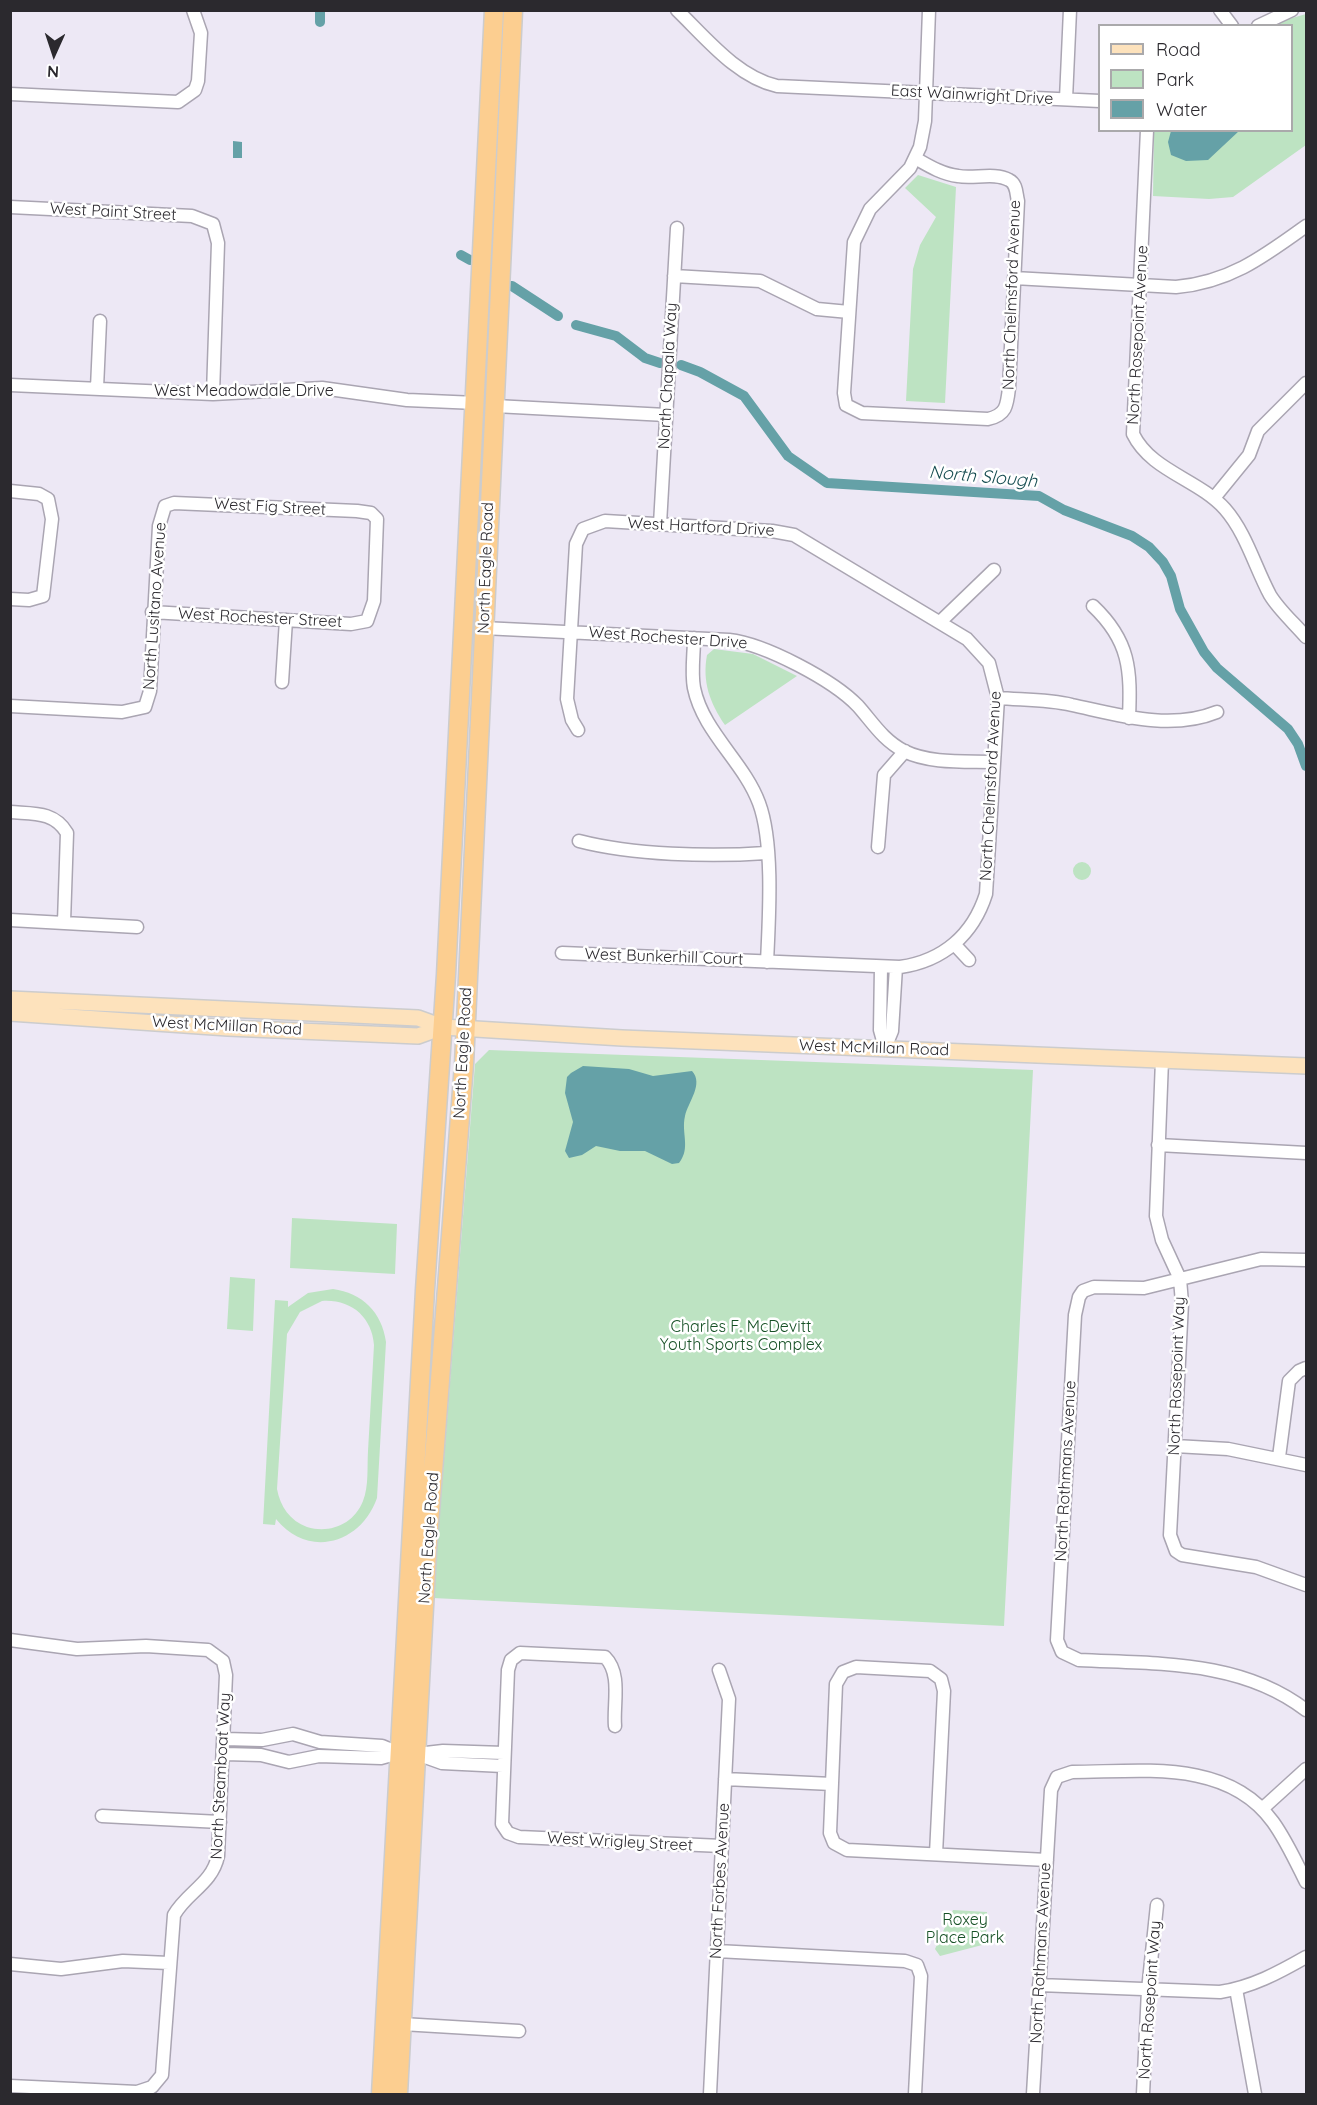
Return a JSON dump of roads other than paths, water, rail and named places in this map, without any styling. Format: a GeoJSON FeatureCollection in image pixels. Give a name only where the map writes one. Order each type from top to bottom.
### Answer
{"type":"FeatureCollection","features":[{"type":"Feature","properties":{"kind":"highway","name":"North Eagle Road"},"geometry":{"type":"LineString","coordinates":[[398,2094],[407,1902],[406,1629],[478,369],[494,10]]}},
{"type":"Feature","properties":{"kind":"highway","name":"North Eagle Road"},"geometry":{"type":"LineString","coordinates":[[381,2094],[408,1754],[428,1551],[465,1028],[483,690],[483,627],[513,10]]}},
{"type":"Feature","properties":{"kind":"highway"},"geometry":{"type":"LineString","coordinates":[[478,369],[483,374],[488,396],[495,406]]}},
{"type":"Feature","properties":{"kind":"highway"},"geometry":{"type":"LineString","coordinates":[[476,403],[482,412],[484,428],[493,442]]}},
{"type":"Feature","properties":{"kind":"main road","name":"West McMillan Road"},"geometry":{"type":"LineString","coordinates":[[10,999],[418,1018],[442,1027],[622,1038],[1306,1066]]}},
{"type":"Feature","properties":{"kind":"main road"},"geometry":{"type":"LineString","coordinates":[[10,1005],[53,1009],[61,1016]]}},
{"type":"Feature","properties":{"kind":"main road","name":"West McMillan Road"},"geometry":{"type":"LineString","coordinates":[[10,1013],[228,1028],[418,1036],[442,1027]]}},
{"type":"Feature","properties":{"kind":"street"},"geometry":{"type":"LineString","coordinates":[[10,94],[168,103],[189,96],[198,81],[201,33],[193,10]]}},
{"type":"Feature","properties":{"kind":"street","name":"East Wainwright Drive"},"geometry":{"type":"LineString","coordinates":[[677,10],[725,56],[761,83],[1098,101]]}},
{"type":"Feature","properties":{"kind":"street"},"geometry":{"type":"LineString","coordinates":[[674,276],[740,278],[760,281],[817,309],[849,312],[854,242],[859,227],[870,209],[910,168],[920,147],[925,121],[929,10]]}},
{"type":"Feature","properties":{"kind":"street"},"geometry":{"type":"LineString","coordinates":[[1066,99],[1070,10]]}},
{"type":"Feature","properties":{"kind":"street"},"geometry":{"type":"LineString","coordinates":[[1220,10],[1230,24]]}},
{"type":"Feature","properties":{"kind":"street"},"geometry":{"type":"LineString","coordinates":[[1262,24],[1292,10]]}},
{"type":"Feature","properties":{"kind":"street","name":"North Rosepoint Avenue"},"geometry":{"type":"LineString","coordinates":[[1147,132],[1133,434],[1145,453],[1153,460],[1197,484],[1214,498],[1240,531],[1272,598],[1306,637]]}},
{"type":"Feature","properties":{"kind":"street","name":"North Chelmsford Avenue"},"geometry":{"type":"LineString","coordinates":[[849,312],[844,393],[846,405],[862,413],[988,419],[999,417],[1005,411],[1009,388],[1014,278],[1017,201],[1015,187],[1010,181],[958,176],[935,170],[915,158]]}},
{"type":"Feature","properties":{"kind":"street","name":"West Paint Street"},"geometry":{"type":"LineString","coordinates":[[10,207],[192,216],[213,224],[218,243],[213,394]]}},
{"type":"Feature","properties":{"kind":"street"},"geometry":{"type":"LineString","coordinates":[[1014,278],[1176,287],[1197,285],[1222,279],[1246,267],[1306,226]]}},
{"type":"Feature","properties":{"kind":"street","name":"North Chapala Way"},"geometry":{"type":"LineString","coordinates":[[660,524],[677,228]]}},
{"type":"Feature","properties":{"kind":"street"},"geometry":{"type":"LineString","coordinates":[[97,388],[100,321]]}},
{"type":"Feature","properties":{"kind":"street","name":"West Meadowdale Drive"},"geometry":{"type":"LineString","coordinates":[[10,385],[213,394],[322,388],[407,400],[476,403]]}},
{"type":"Feature","properties":{"kind":"street"},"geometry":{"type":"LineString","coordinates":[[1214,498],[1249,455],[1258,431],[1306,385]]}},
{"type":"Feature","properties":{"kind":"street"},"geometry":{"type":"LineString","coordinates":[[495,406],[666,415]]}},
{"type":"Feature","properties":{"kind":"street"},"geometry":{"type":"LineString","coordinates":[[10,491],[39,494],[48,499],[52,519],[43,596],[29,600],[10,599]]}},
{"type":"Feature","properties":{"kind":"street","name":"West Fig Street"},"geometry":{"type":"LineString","coordinates":[[165,506],[174,503],[357,511],[375,515],[378,527],[374,601],[367,621]]}},
{"type":"Feature","properties":{"kind":"street","name":"North Lusitano Avenue"},"geometry":{"type":"LineString","coordinates":[[10,706],[122,712],[145,707],[150,691],[152,612],[159,526],[165,506]]}},
{"type":"Feature","properties":{"kind":"street","name":"West Hartford Drive"},"geometry":{"type":"LineString","coordinates":[[571,631],[576,544],[583,529],[605,521],[772,531],[794,535],[940,622]]}},
{"type":"Feature","properties":{"kind":"street"},"geometry":{"type":"LineString","coordinates":[[940,622],[994,570]]}},
{"type":"Feature","properties":{"kind":"street"},"geometry":{"type":"LineString","coordinates":[[1094,606],[1108,620],[1129,661],[1131,682],[1129,718]]}},
{"type":"Feature","properties":{"kind":"street","name":"West Rochester Street"},"geometry":{"type":"LineString","coordinates":[[152,612],[351,624],[367,621]]}},
{"type":"Feature","properties":{"kind":"street"},"geometry":{"type":"LineString","coordinates":[[282,682],[286,620]]}},
{"type":"Feature","properties":{"kind":"street","name":"North Chelmsford Avenue"},"geometry":{"type":"LineString","coordinates":[[940,622],[968,639],[982,653],[994,676],[998,698],[986,894],[973,923],[955,945]]}},
{"type":"Feature","properties":{"kind":"street","name":"West Rochester Drive"},"geometry":{"type":"LineString","coordinates":[[483,627],[746,642],[783,657],[847,696],[881,735],[905,751],[936,759],[994,762]]}},
{"type":"Feature","properties":{"kind":"street"},"geometry":{"type":"LineString","coordinates":[[571,631],[567,699],[572,720],[578,730]]}},
{"type":"Feature","properties":{"kind":"street"},"geometry":{"type":"LineString","coordinates":[[694,638],[693,678],[697,699],[705,717],[756,794],[763,815],[769,893],[767,962]]}},
{"type":"Feature","properties":{"kind":"street"},"geometry":{"type":"LineString","coordinates":[[998,698],[1053,701],[1129,718],[1189,721],[1217,712]]}},
{"type":"Feature","properties":{"kind":"street"},"geometry":{"type":"LineString","coordinates":[[878,847],[884,775],[905,751]]}},
{"type":"Feature","properties":{"kind":"street"},"geometry":{"type":"LineString","coordinates":[[10,812],[42,814],[61,823],[67,833],[64,922]]}},
{"type":"Feature","properties":{"kind":"street"},"geometry":{"type":"LineString","coordinates":[[579,841],[621,850],[766,854]]}},
{"type":"Feature","properties":{"kind":"street"},"geometry":{"type":"LineString","coordinates":[[10,920],[137,927]]}},
{"type":"Feature","properties":{"kind":"street"},"geometry":{"type":"LineString","coordinates":[[955,945],[969,960]]}},
{"type":"Feature","properties":{"kind":"street","name":"West Bunkerhill Court"},"geometry":{"type":"LineString","coordinates":[[562,953],[896,967],[921,963],[955,945]]}},
{"type":"Feature","properties":{"kind":"street"},"geometry":{"type":"LineString","coordinates":[[881,967],[880,1030],[885,1048]]}},
{"type":"Feature","properties":{"kind":"street"},"geometry":{"type":"LineString","coordinates":[[885,1048],[892,1031],[896,967]]}},
{"type":"Feature","properties":{"kind":"street","name":"North Rosepoint Way"},"geometry":{"type":"LineString","coordinates":[[1162,1060],[1156,1216],[1162,1240],[1180,1279],[1182,1303],[1170,1535],[1176,1551],[1190,1558],[1256,1567],[1306,1585]]}},
{"type":"Feature","properties":{"kind":"street"},"geometry":{"type":"LineString","coordinates":[[1158,1145],[1306,1153]]}},
{"type":"Feature","properties":{"kind":"street"},"geometry":{"type":"LineString","coordinates":[[1180,1279],[1261,1259],[1306,1260]]}},
{"type":"Feature","properties":{"kind":"street","name":"North Rothmans Avenue"},"geometry":{"type":"LineString","coordinates":[[1180,1279],[1144,1288],[1094,1287],[1083,1291],[1076,1304],[1057,1640],[1062,1652],[1079,1660],[1217,1670],[1260,1683],[1306,1710]]}},
{"type":"Feature","properties":{"kind":"street"},"geometry":{"type":"LineString","coordinates":[[1279,1457],[1285,1427],[1288,1386],[1293,1375],[1306,1368]]}},
{"type":"Feature","properties":{"kind":"street"},"geometry":{"type":"LineString","coordinates":[[1176,1446],[1228,1449],[1279,1457],[1306,1465]]}},
{"type":"Feature","properties":{"kind":"street","name":"North Steamboat Way"},"geometry":{"type":"LineString","coordinates":[[10,1640],[77,1649],[146,1646],[208,1650],[223,1661],[226,1675],[225,1754],[216,1867],[209,1880],[181,1903],[174,1915],[162,2075],[152,2087],[138,2092],[58,2091]]}},
{"type":"Feature","properties":{"kind":"street"},"geometry":{"type":"LineString","coordinates":[[225,1739],[262,1740],[293,1734],[320,1742],[382,1746],[442,1762],[503,1766],[508,1670],[511,1660],[520,1653],[605,1657],[613,1665],[615,1676],[615,1726]]}},
{"type":"Feature","properties":{"kind":"street"},"geometry":{"type":"LineString","coordinates":[[936,1854],[944,1691],[941,1679],[930,1671],[856,1667],[843,1672],[836,1684],[830,1833],[834,1843],[847,1850],[1047,1860]]}},
{"type":"Feature","properties":{"kind":"street","name":"North Forbes Avenue"},"geometry":{"type":"LineString","coordinates":[[710,2094],[729,1699],[719,1670]]}},
{"type":"Feature","properties":{"kind":"street"},"geometry":{"type":"LineString","coordinates":[[225,1754],[261,1755],[289,1762],[319,1756],[381,1758],[443,1751],[504,1753]]}},
{"type":"Feature","properties":{"kind":"street","name":"West Wrigley Street"},"geometry":{"type":"LineString","coordinates":[[503,1766],[501,1824],[508,1833],[519,1837],[722,1846]]}},
{"type":"Feature","properties":{"kind":"street"},"geometry":{"type":"LineString","coordinates":[[1306,1769],[1262,1809],[1281,1835],[1306,1882]]}},
{"type":"Feature","properties":{"kind":"street","name":"North Rothmans Avenue"},"geometry":{"type":"LineString","coordinates":[[1033,2094],[1051,1790],[1057,1777],[1071,1772],[1198,1774],[1233,1787],[1262,1809]]}},
{"type":"Feature","properties":{"kind":"street"},"geometry":{"type":"LineString","coordinates":[[725,1779],[832,1784]]}},
{"type":"Feature","properties":{"kind":"street"},"geometry":{"type":"LineString","coordinates":[[102,1816],[220,1822]]}},
{"type":"Feature","properties":{"kind":"street","name":"North Rosepoint Way"},"geometry":{"type":"LineString","coordinates":[[1143,2094],[1148,1990],[1157,1905]]}},
{"type":"Feature","properties":{"kind":"street"},"geometry":{"type":"LineString","coordinates":[[717,1951],[905,1961],[917,1965],[921,1976],[915,2094]]}},
{"type":"Feature","properties":{"kind":"street"},"geometry":{"type":"LineString","coordinates":[[1040,1985],[1199,1993],[1236,1989],[1267,1978],[1306,1957]]}},
{"type":"Feature","properties":{"kind":"street"},"geometry":{"type":"LineString","coordinates":[[10,1964],[61,1969],[123,1961],[169,1963]]}},
{"type":"Feature","properties":{"kind":"street"},"geometry":{"type":"LineString","coordinates":[[1236,1989],[1255,2094]]}},
{"type":"Feature","properties":{"kind":"street"},"geometry":{"type":"LineString","coordinates":[[402,2024],[519,2031]]}},
{"type":"Feature","properties":{"kind":"street"},"geometry":{"type":"LineString","coordinates":[[10,2086],[58,2091]]}},
{"type":"Feature","properties":{"kind":"water"},"geometry":{"type":"Polygon","coordinates":[[[1170,132],[1238,132],[1208,160],[1186,161],[1171,155],[1168,142],[1170,132]]]}},
{"type":"Feature","properties":{"kind":"water"},"geometry":{"type":"Polygon","coordinates":[[[233,141],[242,142],[242,158],[233,158],[233,141]]]}},
{"type":"Feature","properties":{"kind":"water"},"geometry":{"type":"Polygon","coordinates":[[[583,1066],[629,1069],[653,1076],[692,1071],[696,1087],[685,1116],[685,1146],[679,1163],[672,1164],[645,1151],[620,1151],[596,1146],[582,1155],[569,1158],[565,1151],[573,1122],[565,1093],[567,1077],[583,1066]]]}},
{"type":"Feature","properties":{"kind":"waterway","name":"North Slough"},"geometry":{"type":"LineString","coordinates":[[320,10],[320,22]]}},
{"type":"Feature","properties":{"kind":"waterway","name":"North Slough"},"geometry":{"type":"LineString","coordinates":[[461,255],[470,260]]}},
{"type":"Feature","properties":{"kind":"waterway","name":"North Slough"},"geometry":{"type":"LineString","coordinates":[[512,286],[558,316]]}},
{"type":"Feature","properties":{"kind":"waterway","name":"North Slough"},"geometry":{"type":"LineString","coordinates":[[576,325],[616,336],[645,358],[660,363]]}},
{"type":"Feature","properties":{"kind":"waterway","name":"North Slough"},"geometry":{"type":"LineString","coordinates":[[681,365],[700,372],[744,396],[788,456],[827,483],[1039,496],[1064,510],[1132,536],[1149,547],[1163,562],[1171,576],[1180,609],[1204,652],[1217,668],[1288,729],[1298,744],[1306,766]]}},
{"type":"Feature","properties":{"kind":"park label","name":"Charles F. McDevitt Youth Sports Complex"},"geometry":{"type":"Point","coordinates":[741,1336]}},
{"type":"Feature","properties":{"kind":"park label","name":"Roxey Place Park"},"geometry":{"type":"Point","coordinates":[965,1929]}}]}
